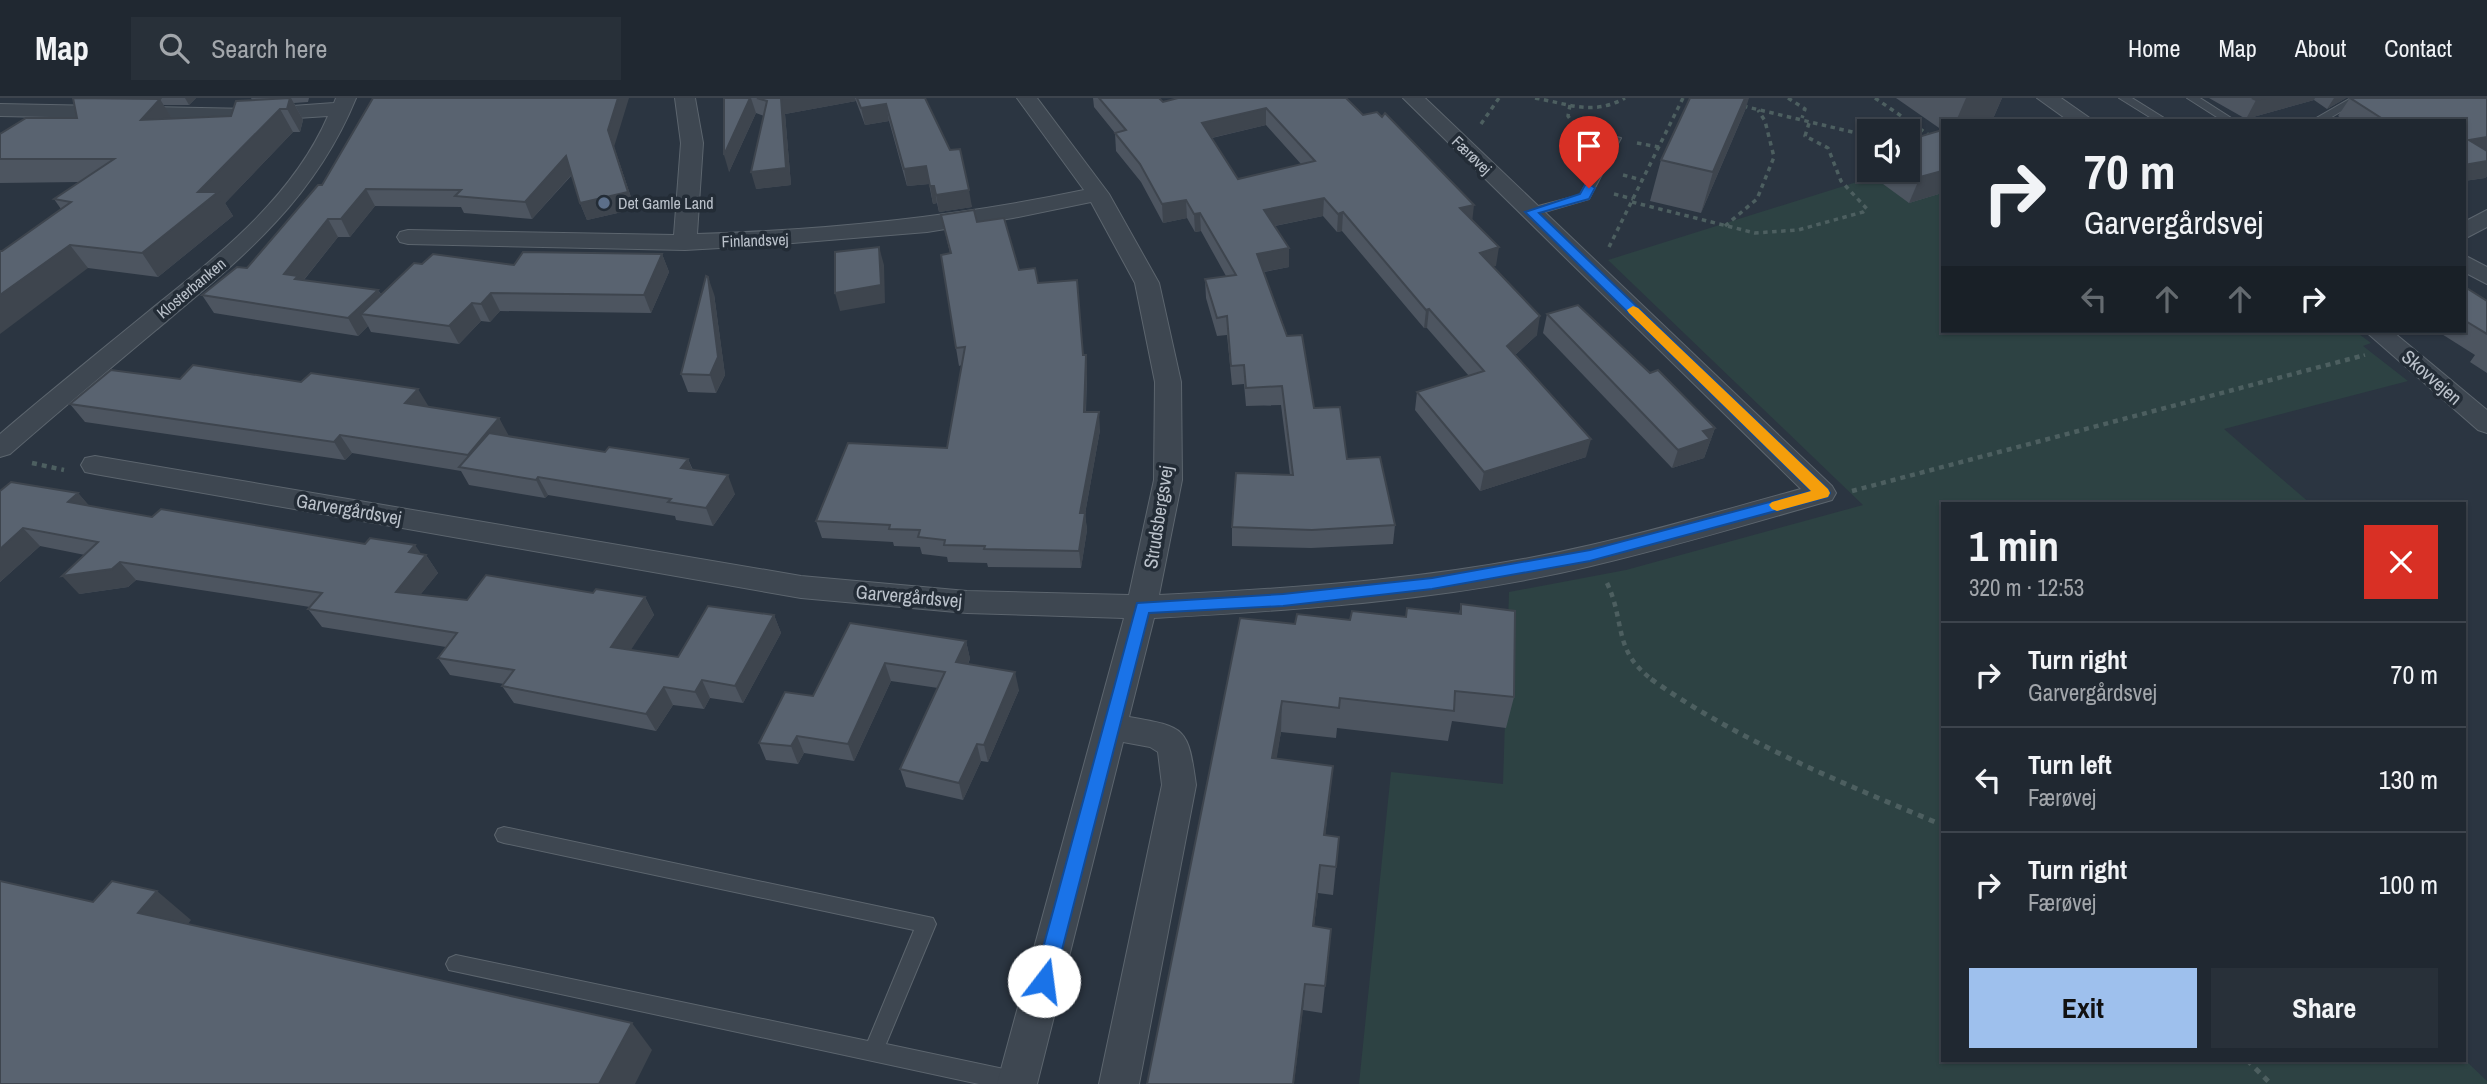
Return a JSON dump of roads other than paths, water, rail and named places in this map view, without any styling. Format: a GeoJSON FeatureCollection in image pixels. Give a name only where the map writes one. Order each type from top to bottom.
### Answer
{"type":"FeatureCollection","features":[{"type":"Feature","properties":{"kind":"street"},"geometry":{"type":"LineString","coordinates":[[685,98],[692,143],[685,243]]}},
{"type":"Feature","properties":{"kind":"street","name":"Strudsbergsvej"},"geometry":{"type":"LineString","coordinates":[[1018,1083],[1142,607],[1168,480],[1168,382],[1147,283],[1098,194],[1027,98]]}},
{"type":"Feature","properties":{"kind":"street","name":"Færøvej"},"geometry":{"type":"LineString","coordinates":[[1413,98],[1822,493]]}},
{"type":"Feature","properties":{"kind":"street"},"geometry":{"type":"LineString","coordinates":[[2047,98],[2076,119]]}},
{"type":"Feature","properties":{"kind":"street"},"geometry":{"type":"LineString","coordinates":[[0,110],[209,115],[344,104]]}},
{"type":"Feature","properties":{"kind":"street","name":"Klosterbanken"},"geometry":{"type":"LineString","coordinates":[[10,453],[233,252],[285,200],[318,155],[344,104]]}},
{"type":"Feature","properties":{"kind":"street","name":"Finlandsvej"},"geometry":{"type":"LineString","coordinates":[[408,237],[581,244],[777,240],[895,229],[1041,208],[1098,194]]}},
{"type":"Feature","properties":{"kind":"street"},"geometry":{"type":"LineString","coordinates":[[2466,231],[2487,217]]}},
{"type":"Feature","properties":{"kind":"street"},"geometry":{"type":"LineString","coordinates":[[2466,263],[2487,277]]}},
{"type":"Feature","properties":{"kind":"street","name":"Skovvejen"},"geometry":{"type":"LineString","coordinates":[[2387,339],[2487,424]]}},
{"type":"Feature","properties":{"kind":"street","name":"Garvergårdsvej"},"geometry":{"type":"LineString","coordinates":[[96,465],[801,587],[967,602],[1142,607],[1283,600],[1418,585],[1590,556],[1822,493]]}},
{"type":"Feature","properties":{"kind":"street"},"geometry":{"type":"LineString","coordinates":[[1111,727],[1157,736],[1174,745],[1179,785],[1119,1084]]}},
{"type":"Feature","properties":{"kind":"lane"},"geometry":{"type":"LineString","coordinates":[[2124,98],[2161,119]]}},
{"type":"Feature","properties":{"kind":"lane"},"geometry":{"type":"LineString","coordinates":[[2192,98],[2226,118]]}},
{"type":"Feature","properties":{"kind":"lane"},"geometry":{"type":"LineString","coordinates":[[2320,119],[2359,98]]}},
{"type":"Feature","properties":{"kind":"lane"},"geometry":{"type":"LineString","coordinates":[[1531,212],[1585,197],[1615,138]]}},
{"type":"Feature","properties":{"kind":"lane"},"geometry":{"type":"LineString","coordinates":[[503,835],[926,923],[873,1052]]}},
{"type":"Feature","properties":{"kind":"lane"},"geometry":{"type":"LineString","coordinates":[[456,964],[1018,1083]]}},
{"type":"Feature","properties":{"kind":"place","name":"Det Gamle Land"},"geometry":{"type":"Point","coordinates":[604,203]}}]}
